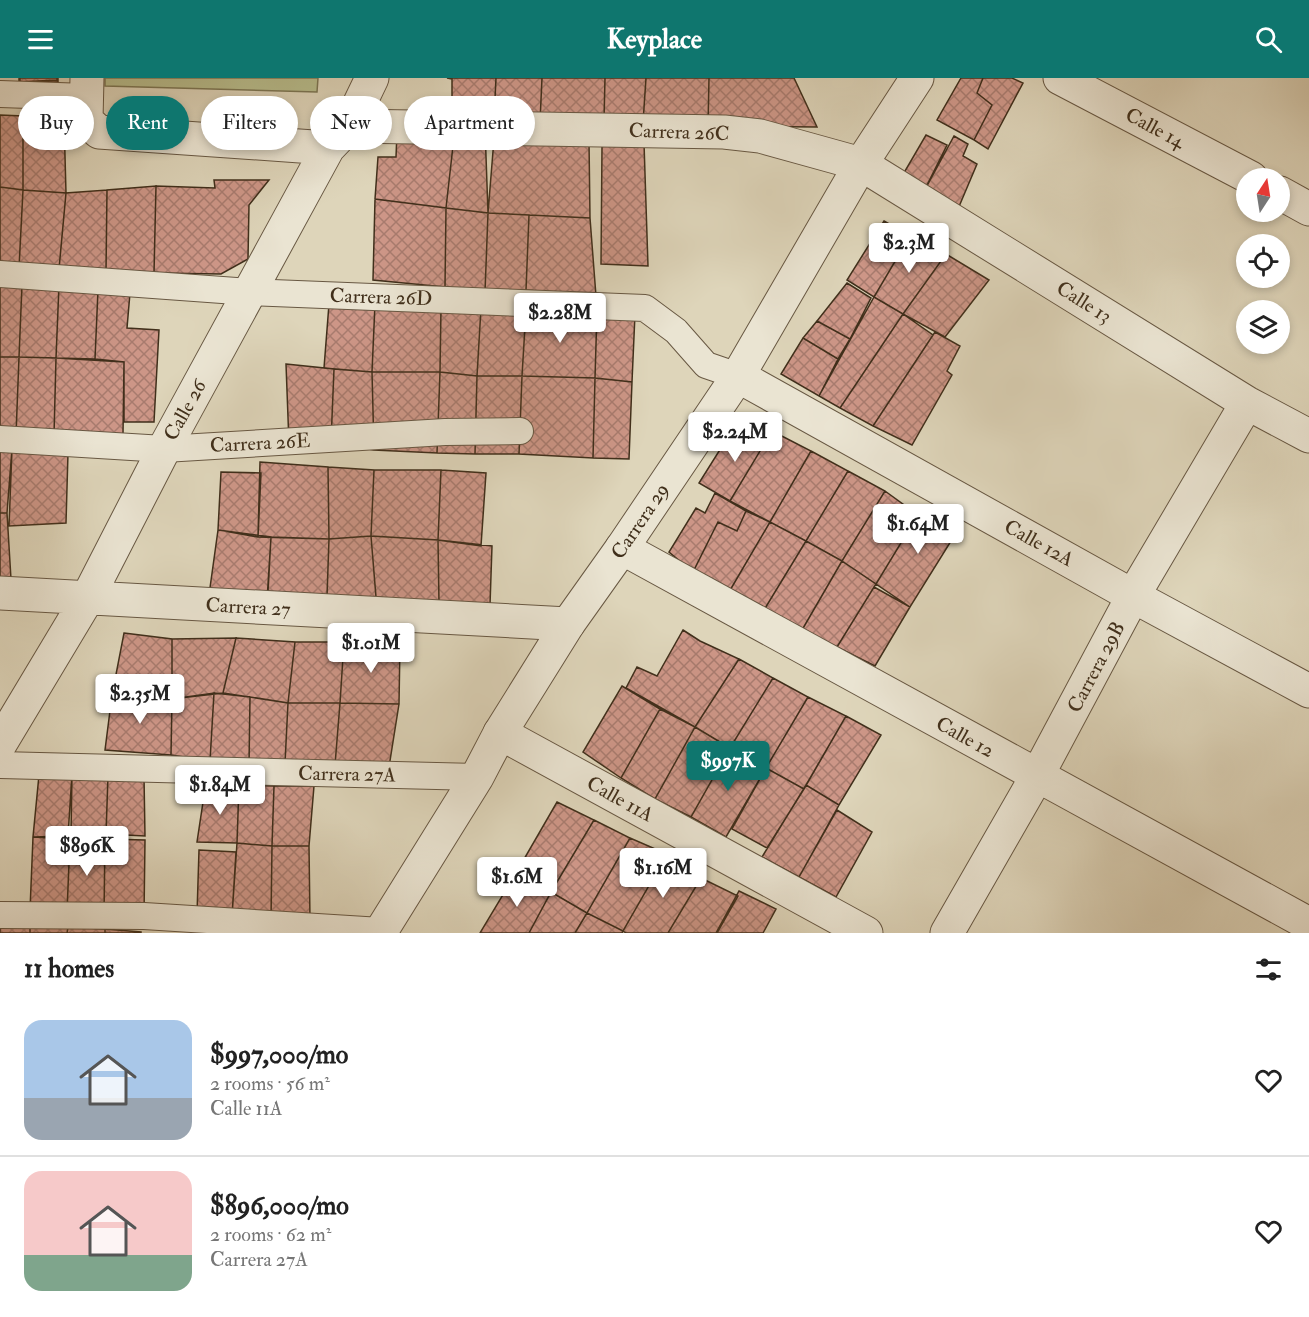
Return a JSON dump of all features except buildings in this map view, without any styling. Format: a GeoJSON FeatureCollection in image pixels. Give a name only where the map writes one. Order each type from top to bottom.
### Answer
{"type":"FeatureCollection","features":[{"type":"Feature","properties":{"kind":"street","name":"Calle 26"},"geometry":{"type":"LineString","coordinates":[[362,96],[372,78]]}},
{"type":"Feature","properties":{"kind":"street","name":"Carrera 29"},"geometry":{"type":"LineString","coordinates":[[381,932],[568,624],[738,376],[861,164],[917,78]]}},
{"type":"Feature","properties":{"kind":"street","name":"Calle 14"},"geometry":{"type":"LineString","coordinates":[[1060,78],[1236,170]]}},
{"type":"Feature","properties":{"kind":"street","name":"Carrera 26C"},"geometry":{"type":"LineString","coordinates":[[87,87],[86,120],[99,132],[310,136]]}},
{"type":"Feature","properties":{"kind":"street"},"geometry":{"type":"LineString","coordinates":[[0,94],[87,87]]}},
{"type":"Feature","properties":{"kind":"street","name":"Carrera 26C"},"geometry":{"type":"LineString","coordinates":[[392,136],[724,132],[760,136],[861,164]]}},
{"type":"Feature","properties":{"kind":"street","name":"Calle 26"},"geometry":{"type":"LineString","coordinates":[[0,744],[87,599],[164,449],[331,150]]}},
{"type":"Feature","properties":{"kind":"street","name":"Calle 13"},"geometry":{"type":"LineString","coordinates":[[861,164],[1247,403],[1309,436]]}},
{"type":"Feature","properties":{"kind":"street"},"geometry":{"type":"LineString","coordinates":[[1290,199],[1309,209]]}},
{"type":"Feature","properties":{"kind":"street","name":"Carrera 26D"},"geometry":{"type":"LineString","coordinates":[[0,274],[250,292],[645,308],[676,331],[706,365],[738,376]]}},
{"type":"Feature","properties":{"kind":"street","name":"Calle 12A"},"geometry":{"type":"LineString","coordinates":[[738,376],[1309,692]]}},
{"type":"Feature","properties":{"kind":"street","name":"Carrera 29B"},"geometry":{"type":"LineString","coordinates":[[947,933],[1037,776],[1133,596],[1247,403]]}},
{"type":"Feature","properties":{"kind":"street","name":"Carrera 26E"},"geometry":{"type":"LineString","coordinates":[[0,439],[164,449],[445,432],[520,431]]}},
{"type":"Feature","properties":{"kind":"street","name":"Calle 12"},"geometry":{"type":"LineString","coordinates":[[622,548],[1309,924]]}},
{"type":"Feature","properties":{"kind":"street","name":"Carrera 27"},"geometry":{"type":"LineString","coordinates":[[0,594],[568,624]]}},
{"type":"Feature","properties":{"kind":"street","name":"Calle 11A"},"geometry":{"type":"LineString","coordinates":[[500,733],[866,933]]}},
{"type":"Feature","properties":{"kind":"street","name":"Carrera 27A"},"geometry":{"type":"LineString","coordinates":[[0,765],[477,777]]}},
{"type":"Feature","properties":{"kind":"street"},"geometry":{"type":"LineString","coordinates":[[0,915],[144,916],[381,932]]}},
{"type":"Feature","properties":{"kind":"green space"},"geometry":{"type":"Polygon","coordinates":[[[105,78],[318,78],[317,92],[105,86],[105,78]]]}}]}
